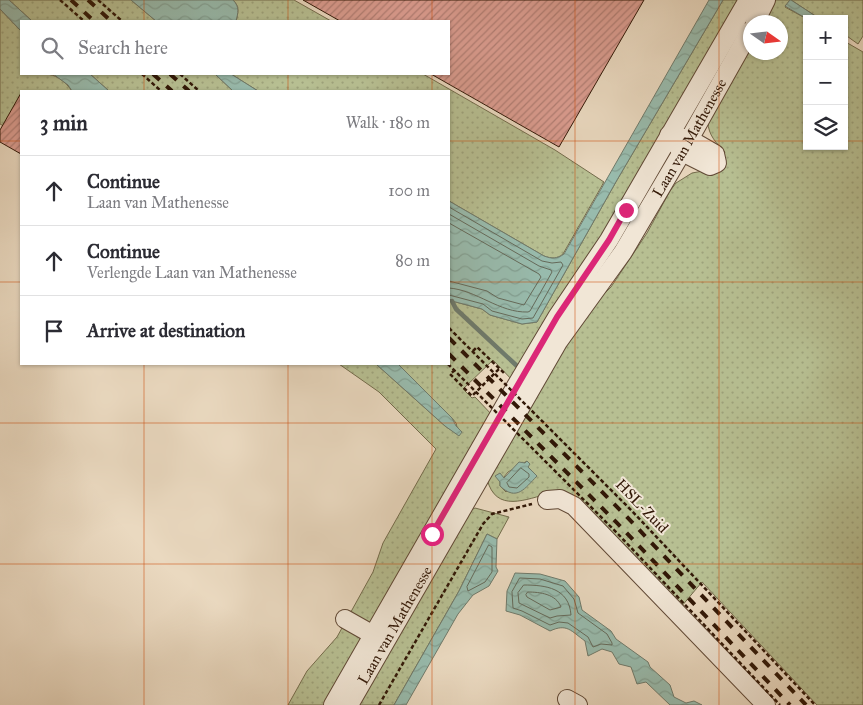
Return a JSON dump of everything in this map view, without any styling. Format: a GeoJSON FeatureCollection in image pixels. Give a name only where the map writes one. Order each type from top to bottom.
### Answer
{"type":"FeatureCollection","features":[{"type":"Feature","properties":{"kind":"street","name":"Laan van Mathenesse"},"geometry":{"type":"LineString","coordinates":[[349,705],[380,638],[540,346],[557,317],[609,240],[748,0]]}},
{"type":"Feature","properties":{"kind":"street"},"geometry":{"type":"LineString","coordinates":[[758,15],[766,0]]}},
{"type":"Feature","properties":{"kind":"street","name":"Laan van Mathenesse"},"geometry":{"type":"LineString","coordinates":[[333,705],[380,638],[558,342],[623,252],[743,42]]}},
{"type":"Feature","properties":{"kind":"street"},"geometry":{"type":"LineString","coordinates":[[670,135],[685,145]]}},
{"type":"Feature","properties":{"kind":"street"},"geometry":{"type":"LineString","coordinates":[[546,500],[560,499],[574,506],[766,705]]}},
{"type":"Feature","properties":{"kind":"street"},"geometry":{"type":"LineString","coordinates":[[345,619],[380,638]]}},
{"type":"Feature","properties":{"kind":"path"},"geometry":{"type":"LineString","coordinates":[[60,0],[83,20]]}},
{"type":"Feature","properties":{"kind":"path"},"geometry":{"type":"LineString","coordinates":[[98,0],[121,20]]}},
{"type":"Feature","properties":{"kind":"path"},"geometry":{"type":"LineString","coordinates":[[143,75],[160,90]]}},
{"type":"Feature","properties":{"kind":"path"},"geometry":{"type":"LineString","coordinates":[[181,75],[198,90]]}},
{"type":"Feature","properties":{"kind":"path","name":"HSL-Zuid"},"geometry":{"type":"LineString","coordinates":[[450,329],[645,524],[815,705]]}},
{"type":"Feature","properties":{"kind":"path"},"geometry":{"type":"LineString","coordinates":[[455,370],[450,374],[472,396],[499,369],[477,347],[473,351]]}},
{"type":"Feature","properties":{"kind":"path"},"geometry":{"type":"LineString","coordinates":[[449,365],[605,521],[780,705]]}},
{"type":"Feature","properties":{"kind":"path","name":"Laan van Mathenesse"},"geometry":{"type":"LineString","coordinates":[[379,705],[483,524],[492,514],[546,500]]}},
{"type":"Feature","properties":{"kind":"shaded area"},"geometry":{"type":"Polygon","coordinates":[[[9,0],[131,0],[155,20],[31,20],[9,0]]]}},
{"type":"Feature","properties":{"kind":"shaded area"},"geometry":{"type":"Polygon","coordinates":[[[233,0],[294,0],[329,20],[236,20],[238,8],[233,0]]]}},
{"type":"Feature","properties":{"kind":"shaded area"},"geometry":{"type":"Polygon","coordinates":[[[723,0],[744,0],[514,382],[493,360],[463,389],[472,398],[475,397],[494,417],[328,705],[288,705],[307,671],[337,637],[373,572],[383,543],[436,449],[379,392],[340,365],[377,365],[445,426],[459,435],[456,423],[452,418],[399,365],[450,365],[450,299],[482,309],[490,315],[522,324],[537,322],[617,180],[723,0]]]}},
{"type":"Feature","properties":{"kind":"shaded area"},"geometry":{"type":"Polygon","coordinates":[[[771,0],[790,0],[785,7],[803,17],[803,150],[848,150],[848,43],[863,52],[863,705],[817,705],[702,582],[681,607],[551,493],[522,500],[505,500],[497,497],[491,490],[487,479],[576,322],[611,287],[647,233],[670,191],[676,183],[692,173],[714,172],[725,152],[711,135],[708,127],[710,116],[719,94],[743,51],[743,60],[788,60],[788,15],[763,15],[771,0]],[[527,461],[508,472],[500,482],[500,486],[506,492],[528,467],[527,461]]]}},
{"type":"Feature","properties":{"kind":"shaded area"},"geometry":{"type":"Polygon","coordinates":[[[791,0],[863,0],[863,36],[858,44],[848,37],[848,15],[814,15],[791,0]]]}},
{"type":"Feature","properties":{"kind":"shaded area"},"geometry":{"type":"Polygon","coordinates":[[[0,9],[20,30],[20,75],[56,76],[71,90],[20,90],[20,135],[0,124],[0,9]]]}},
{"type":"Feature","properties":{"kind":"shaded area"},"geometry":{"type":"Polygon","coordinates":[[[91,75],[216,75],[232,90],[108,90],[91,75]]]}},
{"type":"Feature","properties":{"kind":"shaded area"},"geometry":{"type":"Polygon","coordinates":[[[233,75],[425,75],[555,150],[604,182],[563,254],[556,258],[547,257],[450,202],[450,90],[256,90],[233,75]]]}},
{"type":"Feature","properties":{"kind":"shaded area"},"geometry":{"type":"Polygon","coordinates":[[[475,508],[509,517],[497,539],[487,534],[459,591],[394,705],[353,705],[471,510],[475,508]]]}},
{"type":"Feature","properties":{"kind":"water"},"geometry":{"type":"Polygon","coordinates":[[[0,0],[9,0],[31,20],[20,20],[20,30],[0,9],[0,0]]]}},
{"type":"Feature","properties":{"kind":"water"},"geometry":{"type":"Polygon","coordinates":[[[131,0],[233,0],[238,8],[236,20],[155,20],[131,0]]]}},
{"type":"Feature","properties":{"kind":"water"},"geometry":{"type":"Polygon","coordinates":[[[709,0],[723,0],[617,180],[537,322],[522,324],[490,315],[482,309],[450,299],[450,202],[544,256],[554,258],[564,254],[709,0]]]}},
{"type":"Feature","properties":{"kind":"water"},"geometry":{"type":"Polygon","coordinates":[[[791,0],[814,15],[803,15],[803,17],[785,6],[791,0]]]}},
{"type":"Feature","properties":{"kind":"water"},"geometry":{"type":"Polygon","coordinates":[[[54,75],[91,75],[108,90],[71,90],[68,85],[54,75]]]}},
{"type":"Feature","properties":{"kind":"water"},"geometry":{"type":"Polygon","coordinates":[[[216,75],[233,75],[256,90],[232,90],[216,75]]]}},
{"type":"Feature","properties":{"kind":"water"},"geometry":{"type":"Polygon","coordinates":[[[377,365],[399,365],[452,418],[462,432],[459,436],[445,426],[377,365]]]}},
{"type":"Feature","properties":{"kind":"water"},"geometry":{"type":"Polygon","coordinates":[[[527,461],[530,464],[528,467],[537,476],[525,489],[520,492],[511,493],[500,486],[500,482],[495,476],[500,473],[504,478],[519,462],[525,463],[527,461]]]}},
{"type":"Feature","properties":{"kind":"water"},"geometry":{"type":"Polygon","coordinates":[[[487,534],[497,539],[496,567],[498,571],[489,586],[473,595],[458,614],[406,705],[394,705],[459,591],[487,534]]]}},
{"type":"Feature","properties":{"kind":"water"},"geometry":{"type":"Polygon","coordinates":[[[515,573],[540,574],[565,581],[579,597],[582,610],[611,631],[616,639],[648,662],[650,667],[670,685],[674,697],[686,703],[694,701],[702,705],[670,705],[646,682],[637,684],[631,667],[619,664],[612,652],[602,649],[588,656],[585,641],[569,629],[561,628],[550,631],[520,615],[506,611],[507,591],[515,573]]]}},
{"type":"Feature","properties":{"kind":"building"},"geometry":{"type":"Polygon","coordinates":[[[303,0],[644,0],[559,147],[433,75],[450,75],[450,20],[338,20],[303,0]]]}},
{"type":"Feature","properties":{"kind":"building"},"geometry":{"type":"Polygon","coordinates":[[[20,95],[20,153],[0,142],[0,130],[20,95]]]}},
{"type":"Feature","properties":{"kind":"waterway"},"geometry":{"type":"LineString","coordinates":[[452,301],[456,309],[517,366]]}},
{"type":"Feature","properties":{"kind":"railway"},"geometry":{"type":"LineString","coordinates":[[71,0],[93,20]]}},
{"type":"Feature","properties":{"kind":"railway"},"geometry":{"type":"LineString","coordinates":[[88,0],[110,20]]}},
{"type":"Feature","properties":{"kind":"railway"},"geometry":{"type":"LineString","coordinates":[[154,75],[171,90]]}},
{"type":"Feature","properties":{"kind":"railway"},"geometry":{"type":"LineString","coordinates":[[171,75],[188,90]]}},
{"type":"Feature","properties":{"kind":"railway"},"geometry":{"type":"LineString","coordinates":[[450,339],[626,516],[806,705]]}},
{"type":"Feature","properties":{"kind":"railway"},"geometry":{"type":"LineString","coordinates":[[450,355],[623,529],[790,705]]}},
{"type":"Feature","properties":{"kind":"route"},"geometry":{"type":"LineString","coordinates":[[432,534],[557,317],[609,240],[626,210]]}}]}
